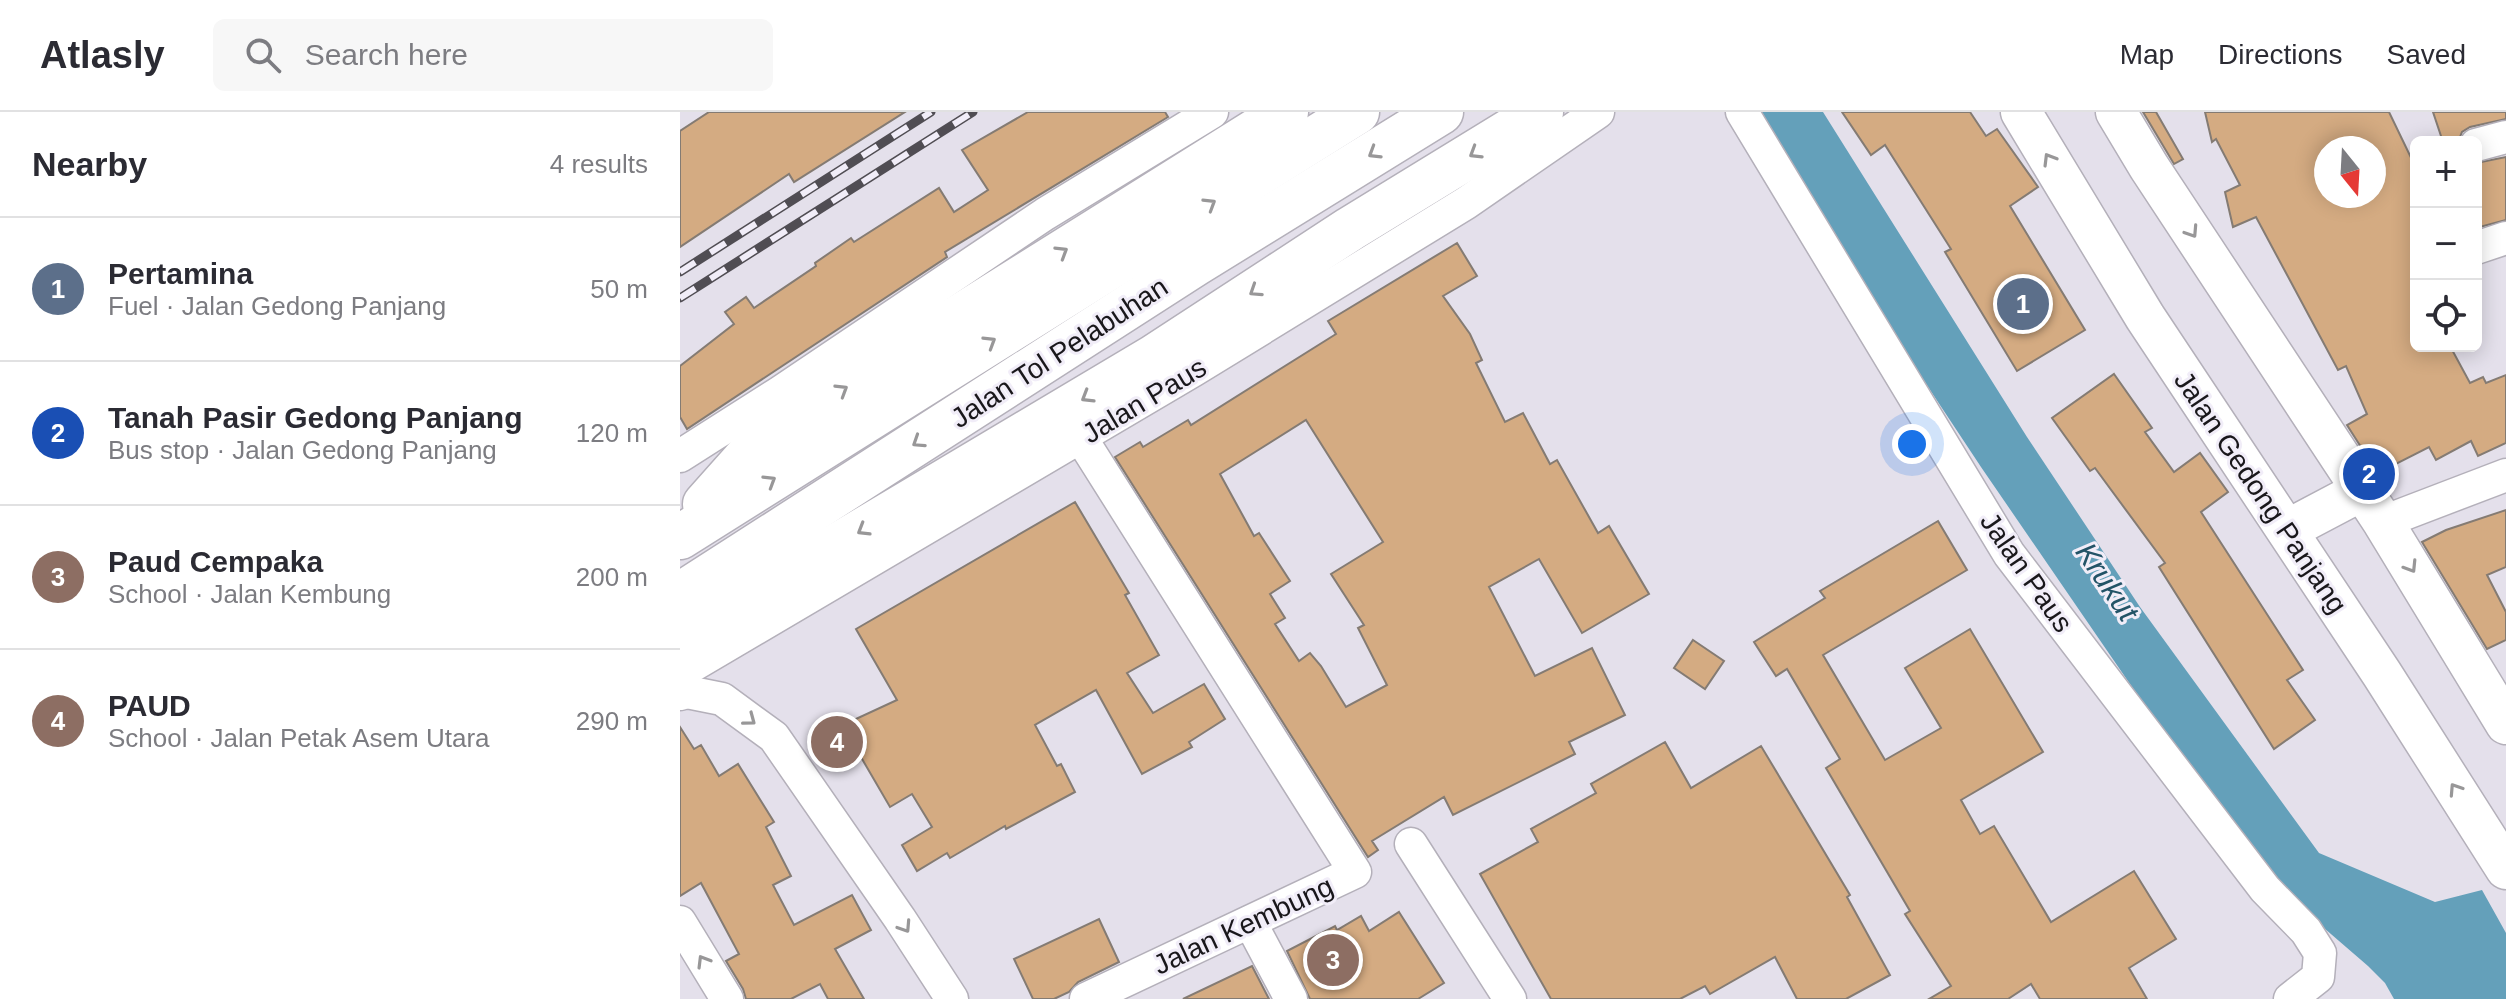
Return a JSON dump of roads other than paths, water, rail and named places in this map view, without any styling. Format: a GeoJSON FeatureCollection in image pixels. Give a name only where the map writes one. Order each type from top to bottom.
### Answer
{"type":"FeatureCollection","features":[{"type":"Feature","properties":{"kind":"highway"},"geometry":{"type":"LineString","coordinates":[[680,535],[761,441],[1286,112]]}},
{"type":"Feature","properties":{"kind":"highway","name":"Jalan Tol Pelabuhan"},"geometry":{"type":"LineString","coordinates":[[680,535],[1357,112]]}},
{"type":"Feature","properties":{"kind":"highway","name":"Jalan Tol Pelabuhan"},"geometry":{"type":"LineString","coordinates":[[680,595],[1195,264],[1441,112]]}},
{"type":"Feature","properties":{"kind":"highway"},"geometry":{"type":"LineString","coordinates":[[680,639],[1154,357],[1350,229],[1541,112]]}},
{"type":"Feature","properties":{"kind":"main road","name":"Jalan Gedong Panjang"},"geometry":{"type":"LineString","coordinates":[[2021,112],[2145,317],[2503,861]]}},
{"type":"Feature","properties":{"kind":"main road"},"geometry":{"type":"LineString","coordinates":[[2116,112],[2372,506],[2506,724]]}},
{"type":"Feature","properties":{"kind":"main road"},"geometry":{"type":"LineString","coordinates":[[2287,530],[2372,506]]}},
{"type":"Feature","properties":{"kind":"street"},"geometry":{"type":"LineString","coordinates":[[680,456],[1045,214],[1212,112]]}},
{"type":"Feature","properties":{"kind":"street","name":"Jalan Paus"},"geometry":{"type":"LineString","coordinates":[[680,673],[1081,438],[1466,203],[1598,112]]}},
{"type":"Feature","properties":{"kind":"street","name":"Jalan Paus"},"geometry":{"type":"LineString","coordinates":[[1742,112],[2009,554],[2265,889],[2306,931],[2320,953],[2318,977],[2290,999]]}},
{"type":"Feature","properties":{"kind":"street"},"geometry":{"type":"LineString","coordinates":[[2482,143],[2506,137]]}},
{"type":"Feature","properties":{"kind":"street"},"geometry":{"type":"LineString","coordinates":[[2482,246],[2506,238]]}},
{"type":"Feature","properties":{"kind":"street","name":"Jalan Kembung"},"geometry":{"type":"LineString","coordinates":[[1081,438],[1355,872],[1086,999]]}},
{"type":"Feature","properties":{"kind":"street"},"geometry":{"type":"LineString","coordinates":[[2372,506],[2506,475]]}},
{"type":"Feature","properties":{"kind":"street"},"geometry":{"type":"LineString","coordinates":[[680,694],[687,692],[722,699],[774,737],[952,999]]}},
{"type":"Feature","properties":{"kind":"street"},"geometry":{"type":"LineString","coordinates":[[1411,844],[1510,999]]}},
{"type":"Feature","properties":{"kind":"street"},"geometry":{"type":"LineString","coordinates":[[680,922],[727,999]]}},
{"type":"Feature","properties":{"kind":"street"},"geometry":{"type":"LineString","coordinates":[[1250,922],[1291,999]]}},
{"type":"Feature","properties":{"kind":"water","name":"Krukut"},"geometry":{"type":"Polygon","coordinates":[[[1746,112],[1823,112],[2027,437],[2140,607],[2319,853],[2435,902],[2482,890],[2506,933],[2506,999],[2394,999],[2385,983],[2368,966],[2259,872],[1981,467],[1746,112]]]}},
{"type":"Feature","properties":{"kind":"railway"},"geometry":{"type":"LineString","coordinates":[[680,272],[931,112]]}},
{"type":"Feature","properties":{"kind":"railway"},"geometry":{"type":"LineString","coordinates":[[680,298],[973,112]]}},
{"type":"Feature","properties":{"kind":"place","name":"Pertamina"},"geometry":{"type":"Point","coordinates":[2023,304]}},
{"type":"Feature","properties":{"kind":"place","name":"Tanah Pasir Gedong Panjang"},"geometry":{"type":"Point","coordinates":[2369,474]}},
{"type":"Feature","properties":{"kind":"place","name":"PAUD"},"geometry":{"type":"Point","coordinates":[837,742]}},
{"type":"Feature","properties":{"kind":"place","name":"Paud Cempaka"},"geometry":{"type":"Point","coordinates":[1333,960]}}]}
